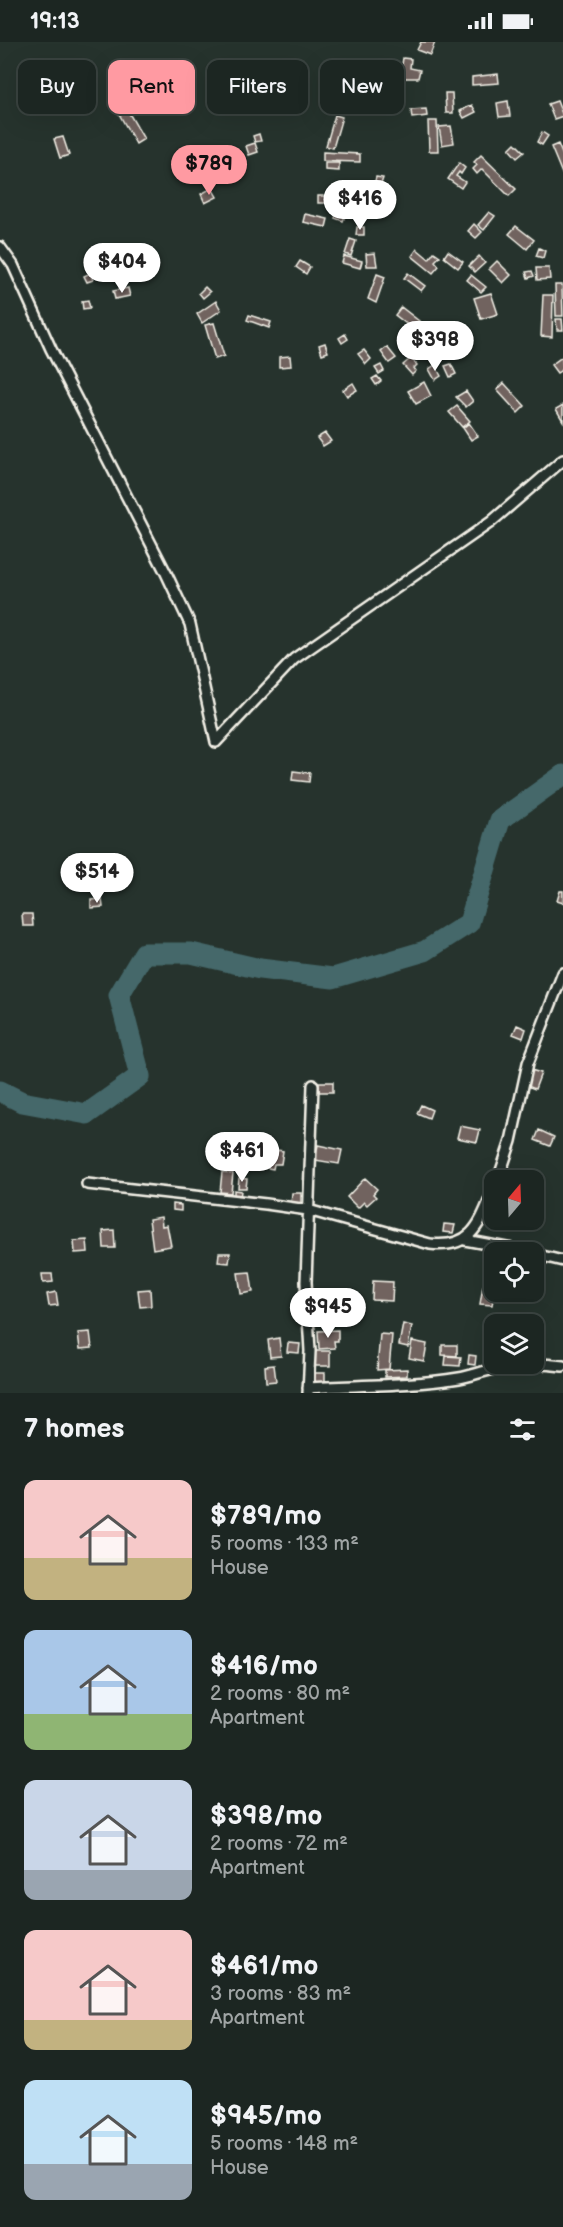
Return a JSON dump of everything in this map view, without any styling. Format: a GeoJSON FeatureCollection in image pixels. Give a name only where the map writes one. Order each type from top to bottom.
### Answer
{"type":"FeatureCollection","features":[{"type":"Feature","properties":{"kind":"street"},"geometry":{"type":"LineString","coordinates":[[0,247],[13,265],[51,349],[190,624],[216,742],[294,659],[491,522],[563,460]]}},
{"type":"Feature","properties":{"kind":"street"},"geometry":{"type":"LineString","coordinates":[[501,1170],[511,1141],[528,1063],[563,973]]}},
{"type":"Feature","properties":{"kind":"street"},"geometry":{"type":"LineString","coordinates":[[313,1085],[306,1282],[308,1391],[430,1382],[522,1365],[563,1366]]}},
{"type":"Feature","properties":{"kind":"street"},"geometry":{"type":"LineString","coordinates":[[87,1184],[308,1210],[441,1246],[465,1240],[484,1244]]}},
{"type":"Feature","properties":{"kind":"street"},"geometry":{"type":"LineString","coordinates":[[465,1240],[479,1224],[484,1212]]}},
{"type":"Feature","properties":{"kind":"street"},"geometry":{"type":"LineString","coordinates":[[544,1256],[563,1261]]}},
{"type":"Feature","properties":{"kind":"building"},"geometry":{"type":"Polygon","coordinates":[[[421,42],[435,42],[430,55],[417,50],[421,42]]]}},
{"type":"Feature","properties":{"kind":"building"},"geometry":{"type":"Polygon","coordinates":[[[403,58],[411,59],[410,68],[420,70],[418,78],[404,78],[403,58]]]}},
{"type":"Feature","properties":{"kind":"building"},"geometry":{"type":"Polygon","coordinates":[[[498,74],[499,83],[472,85],[472,77],[498,74]]]}},
{"type":"Feature","properties":{"kind":"building"},"geometry":{"type":"Polygon","coordinates":[[[445,93],[452,93],[453,113],[446,113],[445,93]]]}},
{"type":"Feature","properties":{"kind":"building"},"geometry":{"type":"Polygon","coordinates":[[[508,101],[510,116],[499,117],[497,103],[508,101]]]}},
{"type":"Feature","properties":{"kind":"building"},"geometry":{"type":"Polygon","coordinates":[[[557,101],[563,116],[554,119],[548,104],[557,101]]]}},
{"type":"Feature","properties":{"kind":"building"},"geometry":{"type":"Polygon","coordinates":[[[472,105],[476,112],[464,118],[460,111],[472,105]]]}},
{"type":"Feature","properties":{"kind":"building"},"geometry":{"type":"Polygon","coordinates":[[[426,109],[427,116],[412,118],[411,110],[426,109]]]}},
{"type":"Feature","properties":{"kind":"building"},"geometry":{"type":"Polygon","coordinates":[[[119,114],[129,114],[144,139],[136,144],[119,114]]]}},
{"type":"Feature","properties":{"kind":"building"},"geometry":{"type":"Polygon","coordinates":[[[335,115],[342,117],[333,148],[326,146],[335,115]]]}},
{"type":"Feature","properties":{"kind":"building"},"geometry":{"type":"Polygon","coordinates":[[[428,121],[437,121],[438,151],[429,151],[428,121]]]}},
{"type":"Feature","properties":{"kind":"building"},"geometry":{"type":"Polygon","coordinates":[[[451,126],[454,143],[442,145],[439,127],[451,126]]]}},
{"type":"Feature","properties":{"kind":"building"},"geometry":{"type":"Polygon","coordinates":[[[542,132],[548,136],[542,145],[537,142],[542,132]]]}},
{"type":"Feature","properties":{"kind":"building"},"geometry":{"type":"Polygon","coordinates":[[[259,134],[261,141],[255,142],[253,136],[259,134]]]}},
{"type":"Feature","properties":{"kind":"building"},"geometry":{"type":"Polygon","coordinates":[[[63,137],[69,155],[60,158],[54,139],[63,137]]]}},
{"type":"Feature","properties":{"kind":"building"},"geometry":{"type":"Polygon","coordinates":[[[255,143],[258,152],[249,155],[246,146],[255,143]]]}},
{"type":"Feature","properties":{"kind":"building"},"geometry":{"type":"Polygon","coordinates":[[[515,143],[524,152],[517,158],[509,149],[515,143]]]}},
{"type":"Feature","properties":{"kind":"building"},"geometry":{"type":"Polygon","coordinates":[[[558,144],[563,156],[563,176],[551,147],[558,144]]]}},
{"type":"Feature","properties":{"kind":"building"},"geometry":{"type":"Polygon","coordinates":[[[197,147],[200,154],[192,156],[190,150],[197,147]]]}},
{"type":"Feature","properties":{"kind":"building"},"geometry":{"type":"Polygon","coordinates":[[[323,152],[360,154],[360,162],[323,161],[323,152]]]}},
{"type":"Feature","properties":{"kind":"building"},"geometry":{"type":"Polygon","coordinates":[[[481,155],[516,189],[509,196],[482,169],[477,174],[473,169],[477,165],[474,162],[481,155]]]}},
{"type":"Feature","properties":{"kind":"building"},"geometry":{"type":"Polygon","coordinates":[[[203,157],[206,164],[197,167],[195,161],[203,157]]]}},
{"type":"Feature","properties":{"kind":"building"},"geometry":{"type":"Polygon","coordinates":[[[325,163],[339,163],[339,171],[325,170],[325,163]]]}},
{"type":"Feature","properties":{"kind":"building"},"geometry":{"type":"Polygon","coordinates":[[[459,163],[465,168],[461,174],[459,172],[456,176],[465,182],[461,188],[448,179],[459,163]]]}},
{"type":"Feature","properties":{"kind":"building"},"geometry":{"type":"Polygon","coordinates":[[[207,173],[210,178],[203,182],[200,177],[207,173]]]}},
{"type":"Feature","properties":{"kind":"building"},"geometry":{"type":"Polygon","coordinates":[[[376,177],[383,178],[380,187],[374,185],[376,177]]]}},
{"type":"Feature","properties":{"kind":"building"},"geometry":{"type":"Polygon","coordinates":[[[212,188],[217,197],[205,203],[201,194],[212,188]]]}},
{"type":"Feature","properties":{"kind":"building"},"geometry":{"type":"Polygon","coordinates":[[[318,196],[328,196],[327,203],[318,203],[318,196]]]}},
{"type":"Feature","properties":{"kind":"building"},"geometry":{"type":"Polygon","coordinates":[[[339,208],[347,211],[343,221],[335,218],[339,208]]]}},
{"type":"Feature","properties":{"kind":"building"},"geometry":{"type":"Polygon","coordinates":[[[489,212],[495,216],[484,230],[478,225],[489,212]]]}},
{"type":"Feature","properties":{"kind":"building"},"geometry":{"type":"Polygon","coordinates":[[[305,214],[328,219],[326,227],[303,222],[305,214]]]}},
{"type":"Feature","properties":{"kind":"building"},"geometry":{"type":"Polygon","coordinates":[[[474,224],[482,232],[476,238],[468,231],[474,224]]]}},
{"type":"Feature","properties":{"kind":"building"},"geometry":{"type":"Polygon","coordinates":[[[516,226],[534,240],[527,249],[509,234],[516,226]]]}},
{"type":"Feature","properties":{"kind":"building"},"geometry":{"type":"Polygon","coordinates":[[[357,227],[364,227],[364,235],[356,235],[357,227]]]}},
{"type":"Feature","properties":{"kind":"building"},"geometry":{"type":"Polygon","coordinates":[[[350,239],[356,241],[351,256],[345,254],[350,239]]]}},
{"type":"Feature","properties":{"kind":"building"},"geometry":{"type":"Polygon","coordinates":[[[539,248],[545,251],[543,258],[536,256],[539,248]]]}},
{"type":"Feature","properties":{"kind":"building"},"geometry":{"type":"Polygon","coordinates":[[[417,249],[429,259],[434,252],[440,256],[435,261],[439,266],[433,273],[412,256],[417,249]]]}},
{"type":"Feature","properties":{"kind":"building"},"geometry":{"type":"Polygon","coordinates":[[[448,251],[463,262],[458,268],[444,257],[448,251]]]}},
{"type":"Feature","properties":{"kind":"building"},"geometry":{"type":"Polygon","coordinates":[[[125,253],[134,264],[127,271],[117,260],[125,253]]]}},
{"type":"Feature","properties":{"kind":"building"},"geometry":{"type":"Polygon","coordinates":[[[375,253],[377,266],[367,266],[366,254],[375,253]]]}},
{"type":"Feature","properties":{"kind":"building"},"geometry":{"type":"Polygon","coordinates":[[[344,256],[362,261],[360,268],[342,263],[344,256]]]}},
{"type":"Feature","properties":{"kind":"building"},"geometry":{"type":"Polygon","coordinates":[[[479,256],[485,263],[475,272],[469,266],[479,256]]]}},
{"type":"Feature","properties":{"kind":"building"},"geometry":{"type":"Polygon","coordinates":[[[300,261],[310,267],[306,274],[296,267],[300,261]]]}},
{"type":"Feature","properties":{"kind":"building"},"geometry":{"type":"Polygon","coordinates":[[[497,261],[511,275],[503,283],[489,269],[497,261]]]}},
{"type":"Feature","properties":{"kind":"building"},"geometry":{"type":"Polygon","coordinates":[[[536,268],[549,268],[550,279],[537,280],[536,268]]]}},
{"type":"Feature","properties":{"kind":"building"},"geometry":{"type":"Polygon","coordinates":[[[532,271],[534,276],[528,278],[526,272],[532,271]]]}},
{"type":"Feature","properties":{"kind":"building"},"geometry":{"type":"Polygon","coordinates":[[[90,273],[93,280],[87,282],[84,276],[90,273]]]}},
{"type":"Feature","properties":{"kind":"building"},"geometry":{"type":"Polygon","coordinates":[[[408,273],[425,286],[421,291],[404,278],[408,273]]]}},
{"type":"Feature","properties":{"kind":"building"},"geometry":{"type":"Polygon","coordinates":[[[377,274],[385,277],[376,303],[368,299],[377,274]]]}},
{"type":"Feature","properties":{"kind":"building"},"geometry":{"type":"Polygon","coordinates":[[[471,275],[486,287],[481,292],[467,280],[471,275]]]}},
{"type":"Feature","properties":{"kind":"building"},"geometry":{"type":"Polygon","coordinates":[[[555,285],[562,285],[563,316],[556,316],[555,285]]]}},
{"type":"Feature","properties":{"kind":"building"},"geometry":{"type":"Polygon","coordinates":[[[205,287],[210,292],[203,298],[199,293],[205,287]]]}},
{"type":"Feature","properties":{"kind":"building"},"geometry":{"type":"Polygon","coordinates":[[[128,288],[130,296],[115,299],[113,291],[128,288]]]}},
{"type":"Feature","properties":{"kind":"building"},"geometry":{"type":"Polygon","coordinates":[[[491,293],[498,314],[481,319],[474,298],[491,293]]]}},
{"type":"Feature","properties":{"kind":"building"},"geometry":{"type":"Polygon","coordinates":[[[543,295],[553,295],[552,337],[541,336],[543,295]]]}},
{"type":"Feature","properties":{"kind":"building"},"geometry":{"type":"Polygon","coordinates":[[[88,300],[90,308],[83,309],[82,301],[88,300]]]}},
{"type":"Feature","properties":{"kind":"building"},"geometry":{"type":"Polygon","coordinates":[[[216,301],[221,310],[202,323],[197,314],[216,301]]]}},
{"type":"Feature","properties":{"kind":"building"},"geometry":{"type":"Polygon","coordinates":[[[401,307],[424,325],[418,333],[395,315],[401,307]]]}},
{"type":"Feature","properties":{"kind":"building"},"geometry":{"type":"Polygon","coordinates":[[[249,315],[271,322],[269,328],[247,320],[249,315]]]}},
{"type":"Feature","properties":{"kind":"building"},"geometry":{"type":"Polygon","coordinates":[[[556,319],[562,319],[563,330],[557,330],[556,319]]]}},
{"type":"Feature","properties":{"kind":"building"},"geometry":{"type":"Polygon","coordinates":[[[214,323],[224,356],[215,359],[205,325],[214,323]]]}},
{"type":"Feature","properties":{"kind":"building"},"geometry":{"type":"Polygon","coordinates":[[[345,334],[348,339],[342,343],[339,338],[345,334]]]}},
{"type":"Feature","properties":{"kind":"building"},"geometry":{"type":"Polygon","coordinates":[[[325,343],[328,352],[322,354],[319,345],[325,343]]]}},
{"type":"Feature","properties":{"kind":"building"},"geometry":{"type":"Polygon","coordinates":[[[387,347],[396,358],[389,363],[381,352],[387,347]]]}},
{"type":"Feature","properties":{"kind":"building"},"geometry":{"type":"Polygon","coordinates":[[[364,350],[371,359],[366,364],[358,354],[364,350]]]}},
{"type":"Feature","properties":{"kind":"building"},"geometry":{"type":"Polygon","coordinates":[[[290,356],[291,366],[279,367],[279,357],[290,356]]]}},
{"type":"Feature","properties":{"kind":"building"},"geometry":{"type":"Polygon","coordinates":[[[562,357],[563,369],[557,373],[551,365],[562,357]]]}},
{"type":"Feature","properties":{"kind":"building"},"geometry":{"type":"Polygon","coordinates":[[[411,358],[417,365],[412,375],[403,365],[411,358]]]}},
{"type":"Feature","properties":{"kind":"building"},"geometry":{"type":"Polygon","coordinates":[[[451,364],[456,374],[450,377],[445,366],[451,364]]]}},
{"type":"Feature","properties":{"kind":"building"},"geometry":{"type":"Polygon","coordinates":[[[381,365],[384,371],[379,374],[375,368],[381,365]]]}},
{"type":"Feature","properties":{"kind":"building"},"geometry":{"type":"Polygon","coordinates":[[[435,365],[441,376],[435,380],[429,369],[435,365]]]}},
{"type":"Feature","properties":{"kind":"building"},"geometry":{"type":"Polygon","coordinates":[[[377,376],[381,381],[376,385],[372,379],[377,376]]]}},
{"type":"Feature","properties":{"kind":"building"},"geometry":{"type":"Polygon","coordinates":[[[424,382],[431,396],[416,404],[408,391],[424,382]]]}},
{"type":"Feature","properties":{"kind":"building"},"geometry":{"type":"Polygon","coordinates":[[[353,383],[357,390],[347,396],[343,390],[353,383]]]}},
{"type":"Feature","properties":{"kind":"building"},"geometry":{"type":"Polygon","coordinates":[[[504,383],[525,406],[518,413],[497,390],[504,383]]]}},
{"type":"Feature","properties":{"kind":"building"},"geometry":{"type":"Polygon","coordinates":[[[466,391],[473,401],[466,407],[456,397],[466,391]]]}},
{"type":"Feature","properties":{"kind":"building"},"geometry":{"type":"Polygon","coordinates":[[[563,405],[563,421],[556,409],[563,405]]]}},
{"type":"Feature","properties":{"kind":"building"},"geometry":{"type":"Polygon","coordinates":[[[457,406],[470,421],[462,427],[449,412],[457,406]]]}},
{"type":"Feature","properties":{"kind":"building"},"geometry":{"type":"Polygon","coordinates":[[[469,423],[478,436],[471,440],[463,428],[469,423]]]}},
{"type":"Feature","properties":{"kind":"building"},"geometry":{"type":"Polygon","coordinates":[[[325,433],[331,441],[323,446],[317,438],[325,433]]]}},
{"type":"Feature","properties":{"kind":"building"},"geometry":{"type":"Polygon","coordinates":[[[293,771],[310,773],[309,782],[292,780],[293,771]]]}},
{"type":"Feature","properties":{"kind":"building"},"geometry":{"type":"Polygon","coordinates":[[[560,891],[563,891],[563,903],[557,901],[560,891]]]}},
{"type":"Feature","properties":{"kind":"building"},"geometry":{"type":"Polygon","coordinates":[[[102,899],[103,907],[91,908],[91,900],[102,899]]]}},
{"type":"Feature","properties":{"kind":"building"},"geometry":{"type":"Polygon","coordinates":[[[22,914],[32,914],[33,926],[23,926],[22,914]]]}},
{"type":"Feature","properties":{"kind":"building"},"geometry":{"type":"Polygon","coordinates":[[[517,1025],[526,1029],[523,1038],[513,1034],[517,1025]]]}},
{"type":"Feature","properties":{"kind":"building"},"geometry":{"type":"Polygon","coordinates":[[[531,1070],[541,1073],[535,1089],[525,1085],[531,1070]]]}},
{"type":"Feature","properties":{"kind":"building"},"geometry":{"type":"Polygon","coordinates":[[[319,1082],[333,1082],[333,1092],[319,1092],[319,1082]]]}},
{"type":"Feature","properties":{"kind":"building"},"geometry":{"type":"Polygon","coordinates":[[[421,1105],[432,1110],[429,1118],[417,1113],[421,1105]]]}},
{"type":"Feature","properties":{"kind":"building"},"geometry":{"type":"Polygon","coordinates":[[[460,1126],[480,1130],[477,1142],[457,1138],[460,1126]]]}},
{"type":"Feature","properties":{"kind":"building"},"geometry":{"type":"Polygon","coordinates":[[[539,1130],[554,1137],[550,1146],[535,1140],[539,1130]]]}},
{"type":"Feature","properties":{"kind":"building"},"geometry":{"type":"Polygon","coordinates":[[[318,1145],[342,1150],[339,1164],[315,1160],[318,1145]]]}},
{"type":"Feature","properties":{"kind":"building"},"geometry":{"type":"Polygon","coordinates":[[[256,1147],[283,1151],[281,1164],[274,1164],[273,1169],[261,1167],[262,1161],[255,1161],[256,1147]]]}},
{"type":"Feature","properties":{"kind":"building"},"geometry":{"type":"Polygon","coordinates":[[[222,1172],[233,1173],[231,1193],[220,1192],[222,1172]]]}},
{"type":"Feature","properties":{"kind":"building"},"geometry":{"type":"Polygon","coordinates":[[[239,1178],[247,1179],[246,1188],[238,1188],[239,1178]]]}},
{"type":"Feature","properties":{"kind":"building"},"geometry":{"type":"Polygon","coordinates":[[[365,1178],[377,1189],[373,1194],[376,1197],[367,1205],[364,1202],[358,1208],[347,1197],[365,1178]]]}},
{"type":"Feature","properties":{"kind":"building"},"geometry":{"type":"Polygon","coordinates":[[[234,1190],[241,1191],[240,1198],[234,1197],[234,1190]]]}},
{"type":"Feature","properties":{"kind":"building"},"geometry":{"type":"Polygon","coordinates":[[[292,1193],[301,1193],[301,1205],[291,1204],[292,1193]]]}},
{"type":"Feature","properties":{"kind":"building"},"geometry":{"type":"Polygon","coordinates":[[[173,1204],[181,1205],[181,1211],[173,1210],[173,1204]]]}},
{"type":"Feature","properties":{"kind":"building"},"geometry":{"type":"Polygon","coordinates":[[[161,1217],[162,1226],[167,1225],[171,1246],[153,1249],[149,1219],[161,1217]]]}},
{"type":"Feature","properties":{"kind":"building"},"geometry":{"type":"Polygon","coordinates":[[[444,1224],[455,1225],[453,1233],[443,1232],[444,1224]]]}},
{"type":"Feature","properties":{"kind":"building"},"geometry":{"type":"Polygon","coordinates":[[[114,1230],[115,1248],[104,1248],[103,1231],[114,1230]]]}},
{"type":"Feature","properties":{"kind":"building"},"geometry":{"type":"Polygon","coordinates":[[[87,1240],[88,1252],[75,1253],[74,1241],[87,1240]]]}},
{"type":"Feature","properties":{"kind":"building"},"geometry":{"type":"Polygon","coordinates":[[[219,1253],[230,1253],[229,1263],[218,1262],[219,1253]]]}},
{"type":"Feature","properties":{"kind":"building"},"geometry":{"type":"Polygon","coordinates":[[[250,1272],[253,1292],[241,1294],[238,1273],[250,1272]]]}},
{"type":"Feature","properties":{"kind":"building"},"geometry":{"type":"Polygon","coordinates":[[[42,1274],[52,1274],[53,1282],[43,1283],[42,1274]]]}},
{"type":"Feature","properties":{"kind":"building"},"geometry":{"type":"Polygon","coordinates":[[[373,1281],[393,1282],[392,1301],[372,1300],[373,1281]]]}},
{"type":"Feature","properties":{"kind":"building"},"geometry":{"type":"Polygon","coordinates":[[[484,1286],[484,1302],[493,1302],[492,1305],[480,1304],[484,1286]]]}},
{"type":"Feature","properties":{"kind":"building"},"geometry":{"type":"Polygon","coordinates":[[[150,1289],[151,1306],[140,1307],[138,1290],[150,1289]]]}},
{"type":"Feature","properties":{"kind":"building"},"geometry":{"type":"Polygon","coordinates":[[[56,1292],[58,1305],[49,1306],[47,1294],[56,1292]]]}},
{"type":"Feature","properties":{"kind":"building"},"geometry":{"type":"Polygon","coordinates":[[[344,1302],[345,1313],[316,1314],[315,1303],[344,1302]]]}},
{"type":"Feature","properties":{"kind":"building"},"geometry":{"type":"Polygon","coordinates":[[[403,1324],[412,1326],[408,1347],[399,1345],[403,1324]]]}},
{"type":"Feature","properties":{"kind":"building"},"geometry":{"type":"Polygon","coordinates":[[[338,1330],[338,1341],[334,1341],[335,1348],[319,1349],[318,1331],[338,1330]]]}},
{"type":"Feature","properties":{"kind":"building"},"geometry":{"type":"Polygon","coordinates":[[[90,1332],[92,1348],[80,1349],[78,1333],[90,1332]]]}},
{"type":"Feature","properties":{"kind":"building"},"geometry":{"type":"Polygon","coordinates":[[[380,1334],[392,1335],[389,1369],[377,1370],[380,1334]]]}},
{"type":"Feature","properties":{"kind":"building"},"geometry":{"type":"Polygon","coordinates":[[[279,1338],[281,1356],[270,1357],[268,1340],[279,1338]]]}},
{"type":"Feature","properties":{"kind":"building"},"geometry":{"type":"Polygon","coordinates":[[[412,1341],[427,1344],[424,1361],[409,1358],[412,1341]]]}},
{"type":"Feature","properties":{"kind":"building"},"geometry":{"type":"Polygon","coordinates":[[[288,1343],[300,1344],[299,1353],[287,1352],[288,1343]]]}},
{"type":"Feature","properties":{"kind":"building"},"geometry":{"type":"Polygon","coordinates":[[[442,1345],[457,1345],[457,1356],[442,1355],[442,1345]]]}},
{"type":"Feature","properties":{"kind":"building"},"geometry":{"type":"Polygon","coordinates":[[[315,1351],[330,1351],[330,1366],[315,1366],[315,1351]]]}},
{"type":"Feature","properties":{"kind":"building"},"geometry":{"type":"Polygon","coordinates":[[[469,1355],[476,1356],[475,1365],[468,1364],[469,1355]]]}},
{"type":"Feature","properties":{"kind":"building"},"geometry":{"type":"Polygon","coordinates":[[[446,1356],[461,1357],[460,1366],[445,1365],[446,1356]]]}},
{"type":"Feature","properties":{"kind":"building"},"geometry":{"type":"Polygon","coordinates":[[[274,1365],[276,1381],[266,1382],[265,1366],[274,1365]]]}},
{"type":"Feature","properties":{"kind":"building"},"geometry":{"type":"Polygon","coordinates":[[[407,1369],[407,1376],[385,1377],[385,1370],[407,1369]]]}},
{"type":"Feature","properties":{"kind":"building"},"geometry":{"type":"Polygon","coordinates":[[[315,1373],[325,1373],[325,1385],[315,1385],[315,1373]]]}},
{"type":"Feature","properties":{"kind":"waterway"},"geometry":{"type":"LineString","coordinates":[[0,1091],[22,1102],[87,1114],[140,1076],[119,995],[144,953],[191,953],[260,969],[333,978],[425,951],[469,923],[500,820],[563,775]]}}]}
